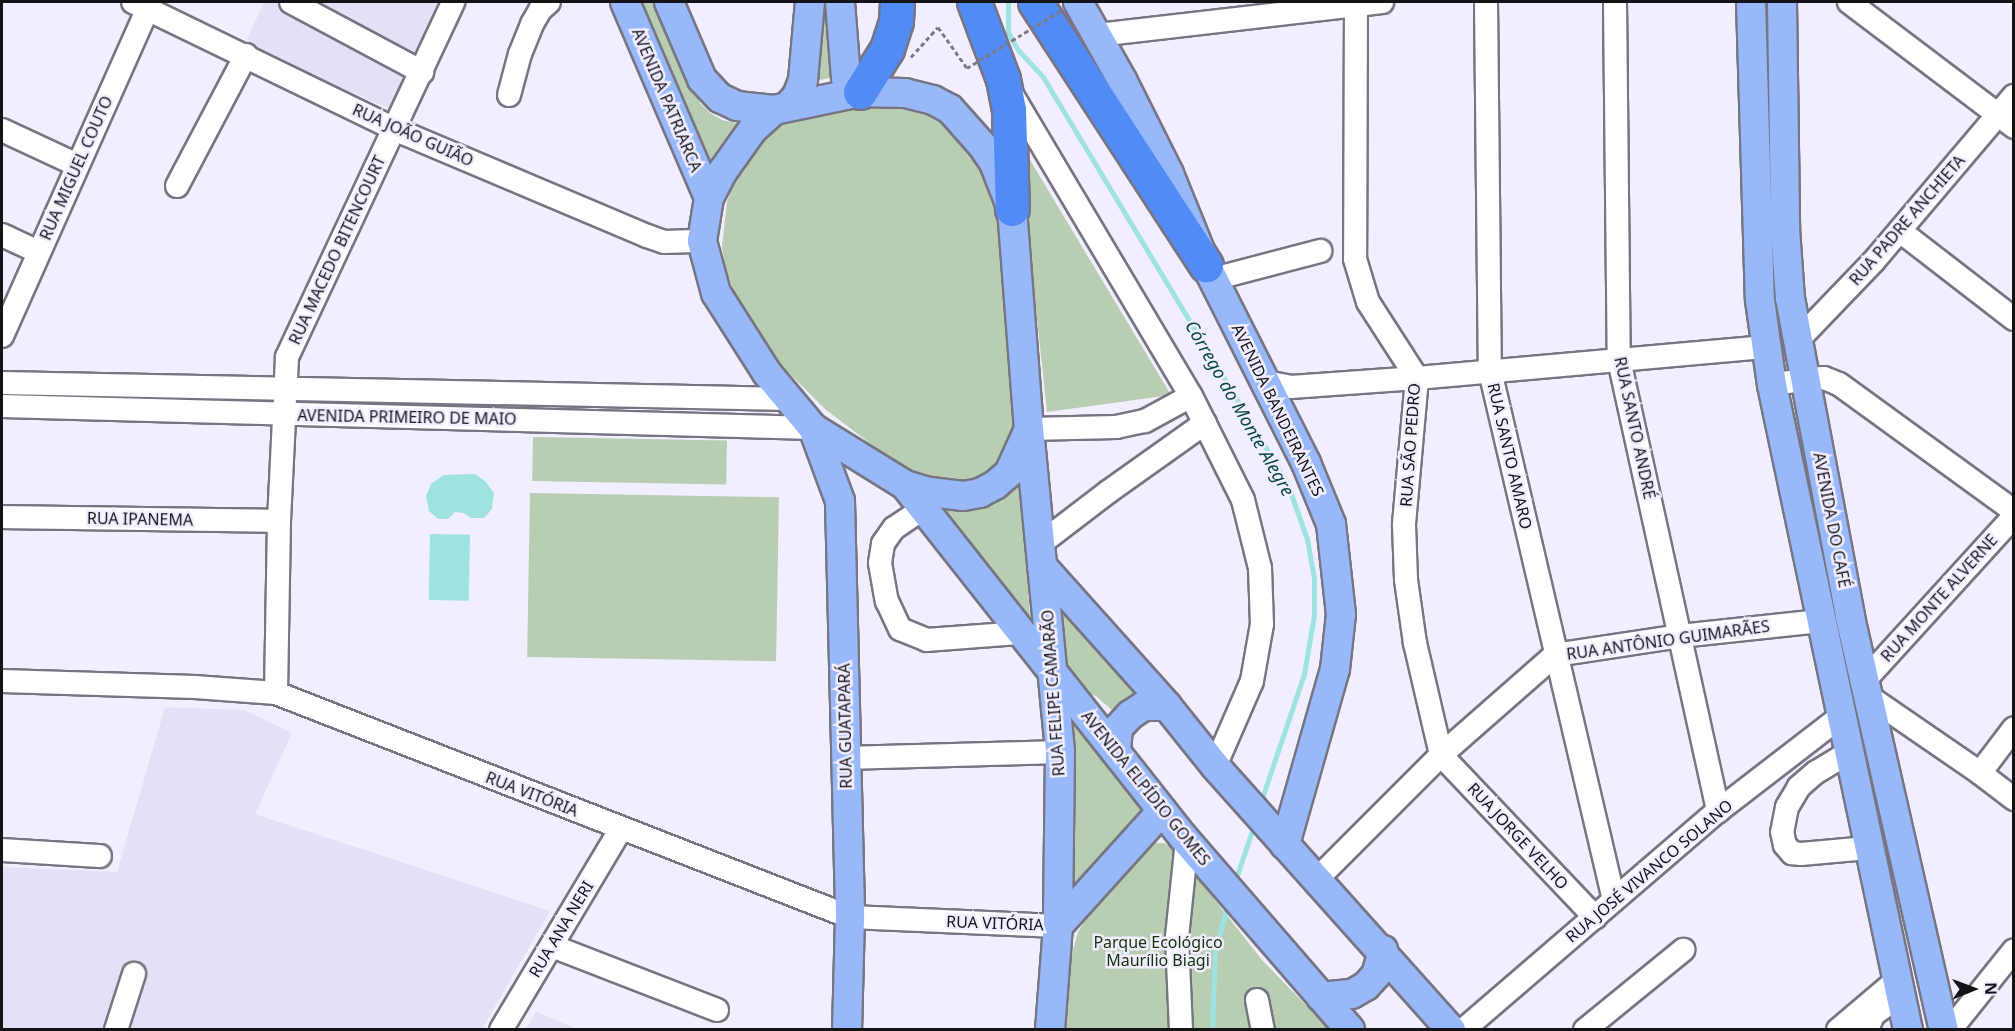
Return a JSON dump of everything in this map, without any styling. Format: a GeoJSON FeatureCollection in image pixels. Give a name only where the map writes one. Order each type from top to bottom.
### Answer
{"type":"FeatureCollection","features":[{"type":"Feature","properties":{"kind":"highway"},"geometry":{"type":"LineString","coordinates":[[860,92],[890,42],[896,21],[897,2]]}},
{"type":"Feature","properties":{"kind":"highway"},"geometry":{"type":"LineString","coordinates":[[974,2],[1003,79],[1012,137],[1012,209]]}},
{"type":"Feature","properties":{"kind":"highway"},"geometry":{"type":"LineString","coordinates":[[1058,5],[1210,272]]}},
{"type":"Feature","properties":{"kind":"main road","name":"AVENIDA PATRIARCA"},"geometry":{"type":"LineString","coordinates":[[625,2],[709,198]]}},
{"type":"Feature","properties":{"kind":"main road"},"geometry":{"type":"LineString","coordinates":[[669,2],[702,79],[720,99],[737,106],[781,108],[860,92],[905,93],[933,100],[950,109],[967,125],[994,163],[1012,209],[1029,429],[1009,473],[980,493],[948,495],[905,485],[813,428],[748,347],[716,294],[702,241],[709,198],[723,171],[753,129],[781,108],[797,96],[803,80],[810,2]]}},
{"type":"Feature","properties":{"kind":"main road"},"geometry":{"type":"LineString","coordinates":[[840,2],[846,78],[860,92]]}},
{"type":"Feature","properties":{"kind":"main road","name":"AVENIDA DO CAFÉ"},"geometry":{"type":"LineString","coordinates":[[1751,2],[1760,300],[1772,386],[1840,717],[1908,1029]]}},
{"type":"Feature","properties":{"kind":"main road","name":"AVENIDA DO CAFÉ"},"geometry":{"type":"LineString","coordinates":[[1782,2],[1785,229],[1790,298],[1866,688],[1944,1029]]}},
{"type":"Feature","properties":{"kind":"main road","name":"AVENIDA BANDEIRANTES"},"geometry":{"type":"LineString","coordinates":[[1058,5],[1098,35],[1169,174],[1210,272],[1306,463],[1331,524],[1341,614],[1335,669],[1277,834]]}},
{"type":"Feature","properties":{"kind":"main road","name":"RUA GUATAPARÁ"},"geometry":{"type":"LineString","coordinates":[[813,428],[840,501],[850,917],[847,1029]]}},
{"type":"Feature","properties":{"kind":"main road","name":"RUA FELIPE CAMARÃO"},"geometry":{"type":"LineString","coordinates":[[1029,429],[1060,752],[1058,926],[1050,1029]]}},
{"type":"Feature","properties":{"kind":"main road","name":"AVENIDA ELPÍDIO GOMES"},"geometry":{"type":"LineString","coordinates":[[905,485],[1162,811],[1350,1029]]}},
{"type":"Feature","properties":{"kind":"main road"},"geometry":{"type":"LineString","coordinates":[[1041,555],[1215,766],[1316,880],[1383,950],[1451,1029]]}},
{"type":"Feature","properties":{"kind":"main road"},"geometry":{"type":"LineString","coordinates":[[1116,752],[1118,728],[1130,715],[1144,706],[1167,706]]}},
{"type":"Feature","properties":{"kind":"main road"},"geometry":{"type":"LineString","coordinates":[[1058,926],[1162,811]]}},
{"type":"Feature","properties":{"kind":"main road"},"geometry":{"type":"LineString","coordinates":[[1321,997],[1352,994],[1366,986],[1376,975],[1383,950]]}},
{"type":"Feature","properties":{"kind":"street"},"geometry":{"type":"LineString","coordinates":[[291,2],[422,72]]}},
{"type":"Feature","properties":{"kind":"street","name":"RUA MACEDO BITENCOURT"},"geometry":{"type":"LineString","coordinates":[[276,693],[279,521],[288,387],[287,357],[453,2]]}},
{"type":"Feature","properties":{"kind":"street"},"geometry":{"type":"LineString","coordinates":[[509,95],[520,54],[532,24],[540,10],[549,2]]}},
{"type":"Feature","properties":{"kind":"street"},"geometry":{"type":"LineString","coordinates":[[1098,35],[1356,3],[1382,2]]}},
{"type":"Feature","properties":{"kind":"street","name":"RUA SANTO AMARO"},"geometry":{"type":"LineString","coordinates":[[1486,2],[1490,371],[1614,900]]}},
{"type":"Feature","properties":{"kind":"street","name":"RUA SANTO ANDRÉ"},"geometry":{"type":"LineString","coordinates":[[1616,2],[1619,360],[1718,811]]}},
{"type":"Feature","properties":{"kind":"street"},"geometry":{"type":"LineString","coordinates":[[1849,2],[2006,121]]}},
{"type":"Feature","properties":{"kind":"street","name":"RUA SÃO PEDRO"},"geometry":{"type":"LineString","coordinates":[[1356,3],[1355,259],[1368,302],[1417,378],[1404,525],[1406,580],[1415,643],[1441,755]]}},
{"type":"Feature","properties":{"kind":"street","name":"RUA JOÃO GUIÃO"},"geometry":{"type":"LineString","coordinates":[[144,4],[394,129],[647,236],[664,242],[702,241]]}},
{"type":"Feature","properties":{"kind":"street","name":"RUA MIGUEL COUTO"},"geometry":{"type":"LineString","coordinates":[[2,336],[144,4]]}},
{"type":"Feature","properties":{"kind":"street"},"geometry":{"type":"LineString","coordinates":[[177,186],[246,55]]}},
{"type":"Feature","properties":{"kind":"street"},"geometry":{"type":"LineString","coordinates":[[1003,79],[1191,396],[1243,500],[1260,568],[1262,624],[1252,681],[1215,766]]}},
{"type":"Feature","properties":{"kind":"street","name":"RUA PADRE ANCHIETA"},"geometry":{"type":"LineString","coordinates":[[1797,341],[2006,121],[2013,96]]}},
{"type":"Feature","properties":{"kind":"street"},"geometry":{"type":"LineString","coordinates":[[2,130],[77,165]]}},
{"type":"Feature","properties":{"kind":"street"},"geometry":{"type":"LineString","coordinates":[[1900,231],[2013,319]]}},
{"type":"Feature","properties":{"kind":"street"},"geometry":{"type":"LineString","coordinates":[[2,235],[38,252]]}},
{"type":"Feature","properties":{"kind":"street"},"geometry":{"type":"LineString","coordinates":[[1210,272],[1320,251]]}},
{"type":"Feature","properties":{"kind":"street"},"geometry":{"type":"LineString","coordinates":[[1266,382],[1291,387],[1417,378],[1767,346]]}},
{"type":"Feature","properties":{"kind":"street"},"geometry":{"type":"LineString","coordinates":[[1772,386],[1824,378],[1839,384],[2013,511]]}},
{"type":"Feature","properties":{"kind":"street","name":"AVENIDA PRIMEIRO DE MAIO"},"geometry":{"type":"LineString","coordinates":[[2,383],[288,387],[789,399]]}},
{"type":"Feature","properties":{"kind":"street"},"geometry":{"type":"LineString","coordinates":[[1029,429],[1116,427],[1145,421],[1191,396]]}},
{"type":"Feature","properties":{"kind":"street","name":"AVENIDA PRIMEIRO DE MAIO"},"geometry":{"type":"LineString","coordinates":[[2,406],[813,428]]}},
{"type":"Feature","properties":{"kind":"street"},"geometry":{"type":"LineString","coordinates":[[1041,555],[1108,492],[1205,423]]}},
{"type":"Feature","properties":{"kind":"street"},"geometry":{"type":"LineString","coordinates":[[924,508],[894,528],[883,544],[880,563],[887,601],[900,629],[927,640],[1021,633]]}},
{"type":"Feature","properties":{"kind":"street","name":"RUA MONTE ALVERNE"},"geometry":{"type":"LineString","coordinates":[[1866,688],[2013,516]]}},
{"type":"Feature","properties":{"kind":"street","name":"RUA IPANEMA"},"geometry":{"type":"LineString","coordinates":[[2,517],[279,521]]}},
{"type":"Feature","properties":{"kind":"street","name":"RUA ANTÔNIO GUIMARÃES"},"geometry":{"type":"LineString","coordinates":[[1316,880],[1441,755],[1555,655],[1680,636],[1820,621]]}},
{"type":"Feature","properties":{"kind":"street","name":"RUA VITÓRIA"},"geometry":{"type":"LineString","coordinates":[[2,681],[195,687],[276,693],[850,917],[1058,926]]}},
{"type":"Feature","properties":{"kind":"street"},"geometry":{"type":"LineString","coordinates":[[1866,688],[2013,799]]}},
{"type":"Feature","properties":{"kind":"street","name":"RUA JOSÉ VIVANCO SOLANO"},"geometry":{"type":"LineString","coordinates":[[1463,1029],[1718,811],[1840,717]]}},
{"type":"Feature","properties":{"kind":"street"},"geometry":{"type":"LineString","coordinates":[[1980,772],[2013,728]]}},
{"type":"Feature","properties":{"kind":"street"},"geometry":{"type":"LineString","coordinates":[[846,758],[1060,752]]}},
{"type":"Feature","properties":{"kind":"street"},"geometry":{"type":"LineString","coordinates":[[1848,753],[1816,772],[1799,787],[1787,807],[1782,832],[1785,845],[1792,853],[1868,848]]}},
{"type":"Feature","properties":{"kind":"street","name":"RUA JORGE VELHO"},"geometry":{"type":"LineString","coordinates":[[1441,755],[1594,917]]}},
{"type":"Feature","properties":{"kind":"street","name":"RUA ANA NERI"},"geometry":{"type":"LineString","coordinates":[[501,1029],[621,829]]}},
{"type":"Feature","properties":{"kind":"street"},"geometry":{"type":"LineString","coordinates":[[2,850],[100,856]]}},
{"type":"Feature","properties":{"kind":"street"},"geometry":{"type":"LineString","coordinates":[[1181,1029],[1177,937],[1196,851]]}},
{"type":"Feature","properties":{"kind":"street"},"geometry":{"type":"LineString","coordinates":[[552,946],[717,1010]]}},
{"type":"Feature","properties":{"kind":"street"},"geometry":{"type":"LineString","coordinates":[[1586,1029],[1683,950]]}},
{"type":"Feature","properties":{"kind":"street"},"geometry":{"type":"LineString","coordinates":[[1950,1029],[2013,950]]}},
{"type":"Feature","properties":{"kind":"street"},"geometry":{"type":"LineString","coordinates":[[116,1029],[134,974]]}},
{"type":"Feature","properties":{"kind":"street"},"geometry":{"type":"LineString","coordinates":[[1838,1029],[1899,987]]}},
{"type":"Feature","properties":{"kind":"street"},"geometry":{"type":"LineString","coordinates":[[1868,1029],[1873,1015],[1899,987]]}},
{"type":"Feature","properties":{"kind":"street"},"geometry":{"type":"LineString","coordinates":[[1257,1000],[1263,1029]]}},
{"type":"Feature","properties":{"kind":"path"},"geometry":{"type":"LineString","coordinates":[[910,59],[938,27],[967,68],[1058,5]]}},
{"type":"Feature","properties":{"kind":"shaded area"},"geometry":{"type":"Polygon","coordinates":[[[264,2],[443,2],[395,111],[244,46],[264,2]]]}},
{"type":"Feature","properties":{"kind":"shaded area"},"geometry":{"type":"Polygon","coordinates":[[[475,474],[485,481],[494,493],[492,509],[484,518],[471,518],[464,513],[455,512],[448,519],[438,519],[429,511],[426,496],[431,484],[444,475],[475,474]]]}},
{"type":"Feature","properties":{"kind":"shaded area"},"geometry":{"type":"Polygon","coordinates":[[[430,534],[470,535],[469,601],[429,600],[430,534]]]}},
{"type":"Feature","properties":{"kind":"shaded area"},"geometry":{"type":"Polygon","coordinates":[[[165,707],[244,710],[292,733],[255,814],[550,911],[482,1029],[2,1030],[2,867],[117,872],[165,707]]]}},
{"type":"Feature","properties":{"kind":"shaded area"},"geometry":{"type":"Polygon","coordinates":[[[537,1012],[577,1029],[526,1029],[537,1012]]]}},
{"type":"Feature","properties":{"kind":"green space"},"geometry":{"type":"Polygon","coordinates":[[[636,2],[655,2],[700,103],[722,120],[741,124],[706,165],[636,2]]]}},
{"type":"Feature","properties":{"kind":"green space"},"geometry":{"type":"Polygon","coordinates":[[[820,2],[830,2],[835,77],[810,82],[820,2]]]}},
{"type":"Feature","properties":{"kind":"green space"},"geometry":{"type":"Polygon","coordinates":[[[892,104],[927,113],[944,122],[966,142],[983,171],[996,209],[1015,439],[1004,467],[963,485],[914,477],[825,409],[781,365],[763,341],[734,292],[725,267],[722,246],[727,202],[736,177],[771,131],[785,121],[836,106],[892,104]]]}},
{"type":"Feature","properties":{"kind":"green space"},"geometry":{"type":"Polygon","coordinates":[[[1018,140],[1171,395],[1047,412],[1018,140]]]}},
{"type":"Feature","properties":{"kind":"green space"},"geometry":{"type":"Polygon","coordinates":[[[533,437],[727,440],[726,484],[532,481],[533,437]]]}},
{"type":"Feature","properties":{"kind":"green space"},"geometry":{"type":"Polygon","coordinates":[[[1010,487],[1021,489],[1030,617],[1027,617],[939,509],[943,505],[1010,487]]]}},
{"type":"Feature","properties":{"kind":"green space"},"geometry":{"type":"Polygon","coordinates":[[[530,493],[779,497],[776,661],[527,657],[530,493]]]}},
{"type":"Feature","properties":{"kind":"green space"},"geometry":{"type":"Polygon","coordinates":[[[1061,605],[1134,688],[1134,696],[1120,711],[1113,711],[1096,696],[1087,693],[1065,666],[1061,605]]]}},
{"type":"Feature","properties":{"kind":"green space"},"geometry":{"type":"Polygon","coordinates":[[[1071,713],[1147,807],[1071,889],[1074,813],[1071,713]]]}},
{"type":"Feature","properties":{"kind":"green space","name":"Parque Ecológico Maurílio Biagi"},"geometry":{"type":"Polygon","coordinates":[[[1152,843],[1164,843],[1174,848],[1262,960],[1329,1029],[1066,1030],[1070,960],[1078,932],[1091,911],[1119,877],[1152,843]]]}},
{"type":"Feature","properties":{"kind":"waterway","name":"Córrego do Monte Alegre"},"geometry":{"type":"LineString","coordinates":[[1008,2],[1008,32],[1018,50],[1043,77],[1287,483],[1307,539],[1314,577],[1314,615],[1304,674],[1260,804]]}},
{"type":"Feature","properties":{"kind":"waterway","name":"Córrego do Monte Alegre"},"geometry":{"type":"LineString","coordinates":[[1235,881],[1254,825]]}},
{"type":"Feature","properties":{"kind":"waterway","name":"Córrego do Monte Alegre"},"geometry":{"type":"LineString","coordinates":[[1212,1030],[1215,952],[1228,902]]}}]}
